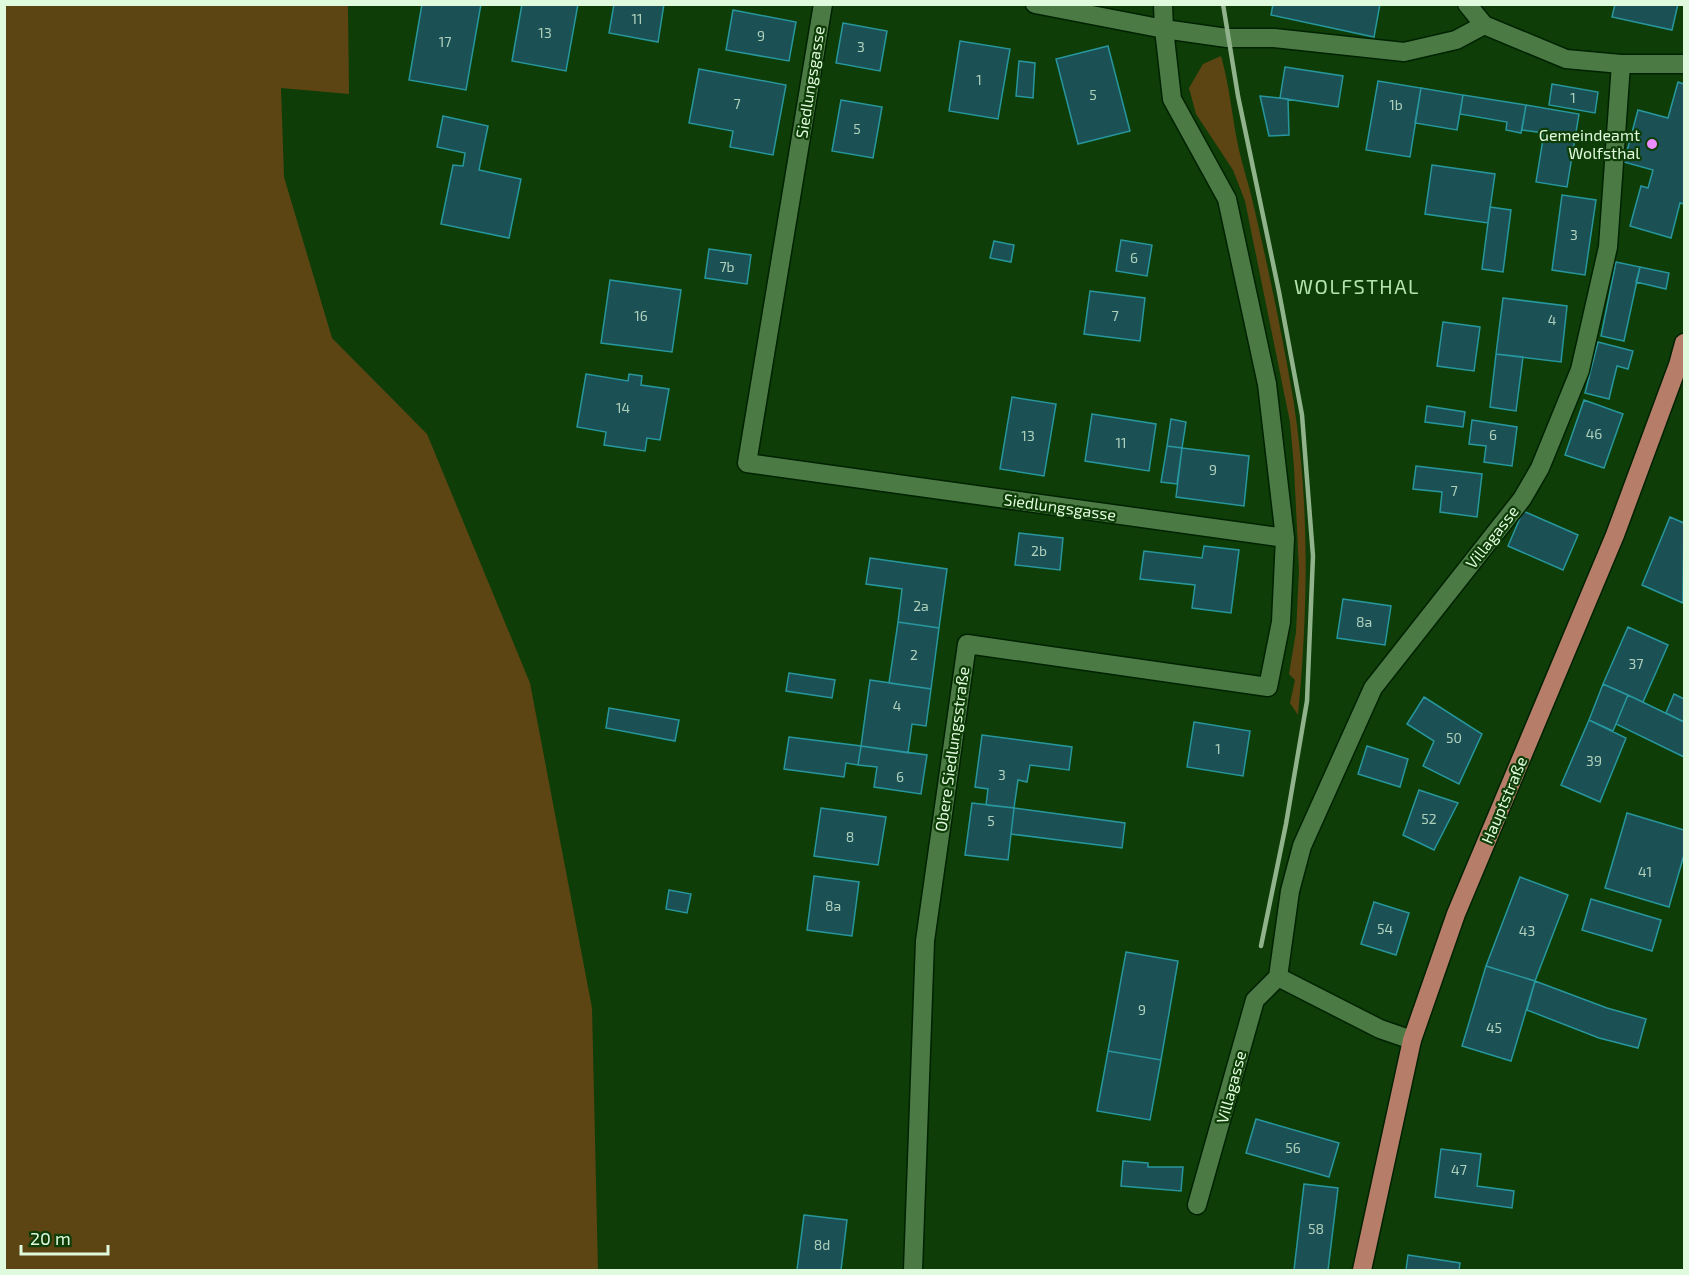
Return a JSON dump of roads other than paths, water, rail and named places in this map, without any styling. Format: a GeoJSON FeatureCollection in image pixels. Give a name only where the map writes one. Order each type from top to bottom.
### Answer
{"type":"FeatureCollection","features":[{"type":"Feature","properties":{"kind":"main road","name":"Hauptstraße"},"geometry":{"type":"LineString","coordinates":[[1362,1270],[1412,1040],[1456,914],[1616,535],[1684,343]]}},
{"type":"Feature","properties":{"kind":"street","name":"Siedlungsgasse"},"geometry":{"type":"LineString","coordinates":[[823,4],[747,463],[1285,538]]}},
{"type":"Feature","properties":{"kind":"street"},"geometry":{"type":"LineString","coordinates":[[1035,4],[1164,29],[1227,38],[1274,38],[1404,52],[1456,40],[1484,26]]}},
{"type":"Feature","properties":{"kind":"street"},"geometry":{"type":"LineString","coordinates":[[1162,4],[1172,99],[1227,199],[1267,384],[1285,538]]}},
{"type":"Feature","properties":{"kind":"street"},"geometry":{"type":"LineString","coordinates":[[1467,4],[1484,26],[1566,59],[1621,64],[1684,64]]}},
{"type":"Feature","properties":{"kind":"street","name":"Villagasse"},"geometry":{"type":"LineString","coordinates":[[1197,1205],[1255,1000],[1278,977],[1290,891],[1302,846],[1373,688],[1522,499],[1540,468],[1580,370],[1608,247],[1621,64]]}},
{"type":"Feature","properties":{"kind":"street","name":"Obere Siedlungsstraße"},"geometry":{"type":"LineString","coordinates":[[913,1270],[925,941],[967,644],[1268,687],[1281,622],[1285,538]]}},
{"type":"Feature","properties":{"kind":"street"},"geometry":{"type":"LineString","coordinates":[[1278,977],[1380,1029],[1412,1040]]}},
{"type":"Feature","properties":{"kind":"railway"},"geometry":{"type":"LineString","coordinates":[[1223,4],[1238,96],[1302,415],[1313,556],[1307,701],[1286,824],[1261,946]]}},
{"type":"Feature","properties":{"kind":"place","name":"Gemeindeamt Wolfsthal"},"geometry":{"type":"Point","coordinates":[1652,144]}},
{"type":"Feature","properties":{"kind":"district","name":"WOLFSTHAL"},"geometry":{"type":"Point","coordinates":[1357,287]}}]}
